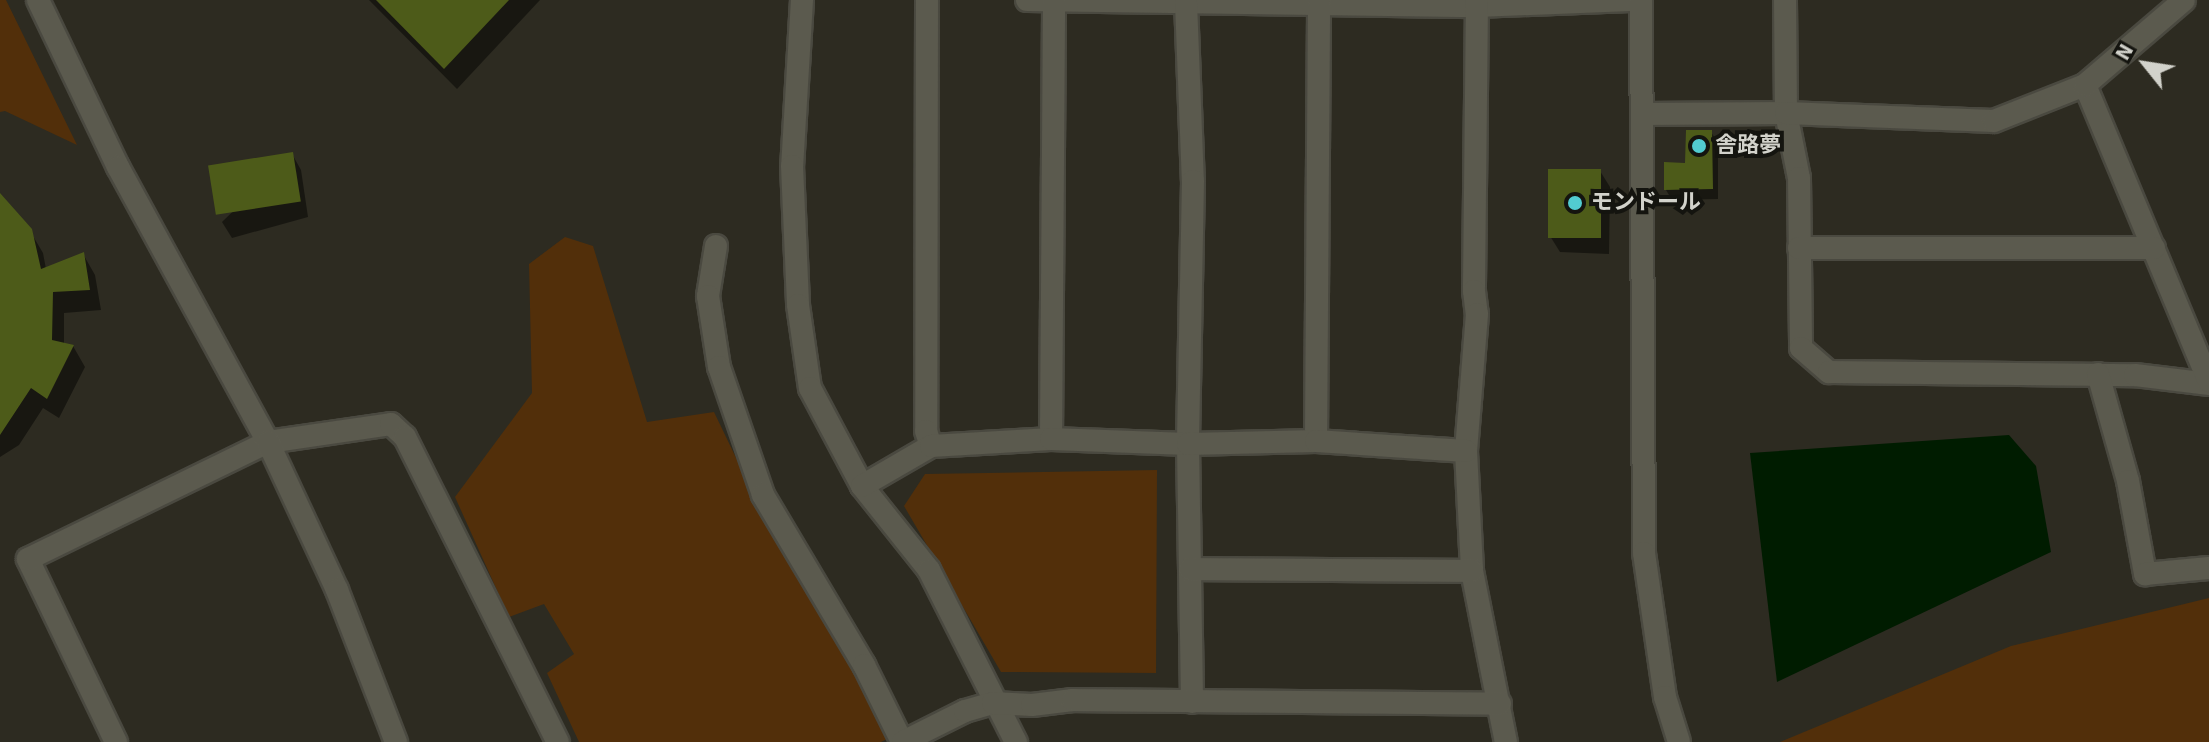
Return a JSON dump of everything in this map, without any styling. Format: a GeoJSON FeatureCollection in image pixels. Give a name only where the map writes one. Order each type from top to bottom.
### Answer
{"type":"FeatureCollection","features":[{"type":"Feature","properties":{"kind":"street"},"geometry":{"type":"LineString","coordinates":[[38,0],[118,167],[268,442],[337,590],[396,742]]}},
{"type":"Feature","properties":{"kind":"street"},"geometry":{"type":"LineString","coordinates":[[802,0],[792,166],[798,305],[810,388],[862,486],[929,570],[993,703],[1016,742]]}},
{"type":"Feature","properties":{"kind":"street"},"geometry":{"type":"LineString","coordinates":[[927,0],[926,431],[931,446]]}},
{"type":"Feature","properties":{"kind":"street"},"geometry":{"type":"LineString","coordinates":[[1027,0],[1319,4],[1631,0]]}},
{"type":"Feature","properties":{"kind":"street"},"geometry":{"type":"LineString","coordinates":[[1051,439],[1054,0]]}},
{"type":"Feature","properties":{"kind":"street"},"geometry":{"type":"LineString","coordinates":[[1641,0],[1644,553],[1665,697],[1679,742]]}},
{"type":"Feature","properties":{"kind":"street"},"geometry":{"type":"LineString","coordinates":[[1785,0],[1786,113],[1799,178],[1801,348],[1829,372],[2135,375],[2209,383],[2085,85]]}},
{"type":"Feature","properties":{"kind":"street"},"geometry":{"type":"LineString","coordinates":[[1643,114],[1786,113],[1994,121],[2085,85],[2184,0]]}},
{"type":"Feature","properties":{"kind":"street"},"geometry":{"type":"LineString","coordinates":[[1186,2],[1193,181],[1188,444],[1192,702]]}},
{"type":"Feature","properties":{"kind":"street"},"geometry":{"type":"LineString","coordinates":[[1477,3],[1474,291],[1477,314],[1466,451],[1472,571],[1506,742]]}},
{"type":"Feature","properties":{"kind":"street"},"geometry":{"type":"LineString","coordinates":[[1316,441],[1319,4]]}},
{"type":"Feature","properties":{"kind":"street"},"geometry":{"type":"LineString","coordinates":[[716,246],[708,296],[719,367],[763,495],[864,665],[903,742],[965,711],[993,703],[1500,704]]}},
{"type":"Feature","properties":{"kind":"street"},"geometry":{"type":"LineString","coordinates":[[1799,248],[2154,248]]}},
{"type":"Feature","properties":{"kind":"street"},"geometry":{"type":"LineString","coordinates":[[2098,374],[2128,481],[2145,574],[2209,568]]}},
{"type":"Feature","properties":{"kind":"street"},"geometry":{"type":"LineString","coordinates":[[116,742],[28,559],[268,442],[391,424],[405,437],[558,742]]}},
{"type":"Feature","properties":{"kind":"street"},"geometry":{"type":"LineString","coordinates":[[862,486],[931,446],[1051,439],[1188,444],[1316,441],[1466,451]]}},
{"type":"Feature","properties":{"kind":"street"},"geometry":{"type":"LineString","coordinates":[[1190,569],[1472,571]]}},
{"type":"Feature","properties":{"kind":"shaded area"},"geometry":{"type":"Polygon","coordinates":[[[0,0],[6,0],[77,145],[5,111],[0,112],[0,0]]]}},
{"type":"Feature","properties":{"kind":"shaded area"},"geometry":{"type":"Polygon","coordinates":[[[565,237],[593,246],[647,422],[714,412],[752,491],[891,737],[881,742],[579,742],[547,673],[574,654],[544,604],[509,617],[455,497],[532,393],[529,264],[565,237]]]}},
{"type":"Feature","properties":{"kind":"shaded area"},"geometry":{"type":"Polygon","coordinates":[[[2009,435],[2036,466],[2051,552],[1777,682],[1750,453],[2009,435]]]}},
{"type":"Feature","properties":{"kind":"shaded area"},"geometry":{"type":"Polygon","coordinates":[[[1157,470],[1156,673],[1001,672],[904,506],[925,474],[1157,470]]]}},
{"type":"Feature","properties":{"kind":"shaded area"},"geometry":{"type":"Polygon","coordinates":[[[2209,598],[2209,742],[1780,742],[2011,646],[2209,598]]]}},
{"type":"Feature","properties":{"kind":"building"},"geometry":{"type":"Polygon","coordinates":[[[376,0],[509,0],[444,69],[376,0]]]}},
{"type":"Feature","properties":{"kind":"building","name":"舎路夢"},"geometry":{"type":"Polygon","coordinates":[[[1686,130],[1712,130],[1713,189],[1664,190],[1664,162],[1685,163],[1686,130]]]}},
{"type":"Feature","properties":{"kind":"building"},"geometry":{"type":"Polygon","coordinates":[[[293,152],[301,201],[216,215],[208,165],[293,152]]]}},
{"type":"Feature","properties":{"kind":"building","name":"モンドール"},"geometry":{"type":"Polygon","coordinates":[[[1548,169],[1601,169],[1601,238],[1548,238],[1548,169]]]}},
{"type":"Feature","properties":{"kind":"building"},"geometry":{"type":"Polygon","coordinates":[[[0,193],[32,229],[41,269],[84,252],[90,290],[53,292],[52,340],[74,345],[47,399],[31,388],[0,435],[0,193]]]}},
{"type":"Feature","properties":{"kind":"place","name":"舎路夢"},"geometry":{"type":"Point","coordinates":[1699,146]}},
{"type":"Feature","properties":{"kind":"place","name":"モンドール"},"geometry":{"type":"Point","coordinates":[1575,203]}}]}
